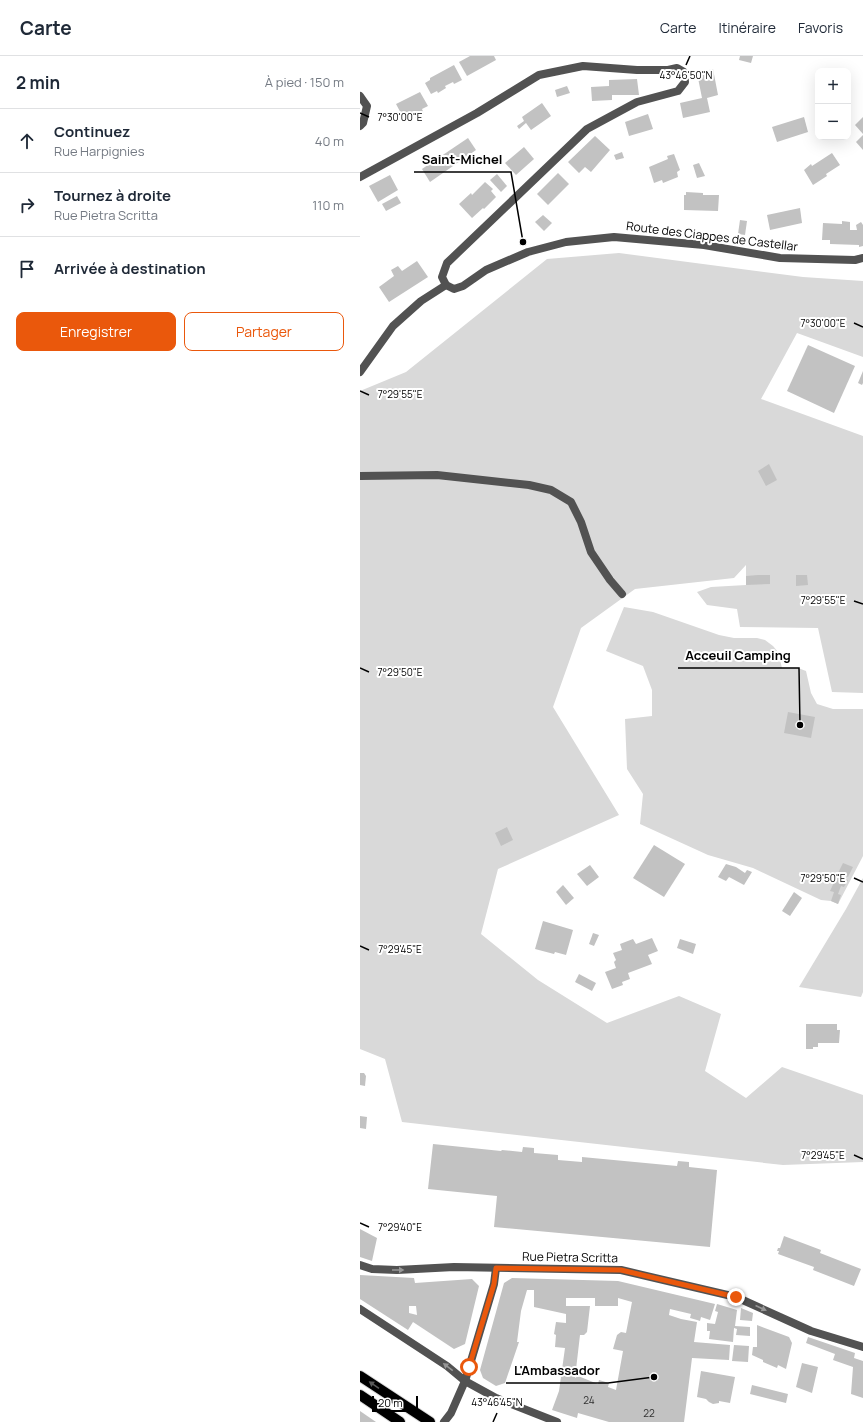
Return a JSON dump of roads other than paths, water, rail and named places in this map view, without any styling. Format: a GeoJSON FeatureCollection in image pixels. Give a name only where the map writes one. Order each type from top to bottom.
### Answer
{"type":"FeatureCollection","features":[{"type":"Feature","properties":{"kind":"main road"},"geometry":{"type":"LineString","coordinates":[[360,1376],[430,1422]]}},
{"type":"Feature","properties":{"kind":"main road"},"geometry":{"type":"LineString","coordinates":[[360,1395],[400,1422]]}},
{"type":"Feature","properties":{"kind":"street"},"geometry":{"type":"LineString","coordinates":[[360,178],[477,113],[539,75],[583,66],[637,70],[668,70],[677,68],[684,72],[685,82],[678,91],[637,102],[587,129],[447,263],[442,277],[446,285],[421,300],[393,326],[360,372]]}},
{"type":"Feature","properties":{"kind":"street"},"geometry":{"type":"LineString","coordinates":[[360,96],[367,106],[363,123],[360,126]]}},
{"type":"Feature","properties":{"kind":"street","name":"Route des Ciappes de Castellar"},"geometry":{"type":"LineString","coordinates":[[446,285],[454,289],[463,286],[486,270],[528,252],[566,242],[614,237],[704,245],[780,258],[855,260],[863,258]]}},
{"type":"Feature","properties":{"kind":"street"},"geometry":{"type":"LineString","coordinates":[[360,476],[438,475],[529,485],[551,490],[571,502],[581,522],[592,552],[610,580],[622,594]]}},
{"type":"Feature","properties":{"kind":"street","name":"Rue Pietra Scritta"},"geometry":{"type":"LineString","coordinates":[[360,1265],[372,1269],[397,1270],[454,1267],[621,1270],[736,1297],[811,1331],[863,1347]]}},
{"type":"Feature","properties":{"kind":"street"},"geometry":{"type":"LineString","coordinates":[[444,1422],[451,1413],[465,1381],[494,1284],[496,1268]]}},
{"type":"Feature","properties":{"kind":"street"},"geometry":{"type":"LineString","coordinates":[[360,1309],[447,1366],[465,1381],[496,1398],[557,1422]]}},
{"type":"Feature","properties":{"kind":"place","name":"Saint-Michel"},"geometry":{"type":"Point","coordinates":[523,242]}},
{"type":"Feature","properties":{"kind":"place","name":"Acceuil Camping"},"geometry":{"type":"Point","coordinates":[800,725]}},
{"type":"Feature","properties":{"kind":"place","name":"L'Ambassador"},"geometry":{"type":"Point","coordinates":[654,1377]}}]}
